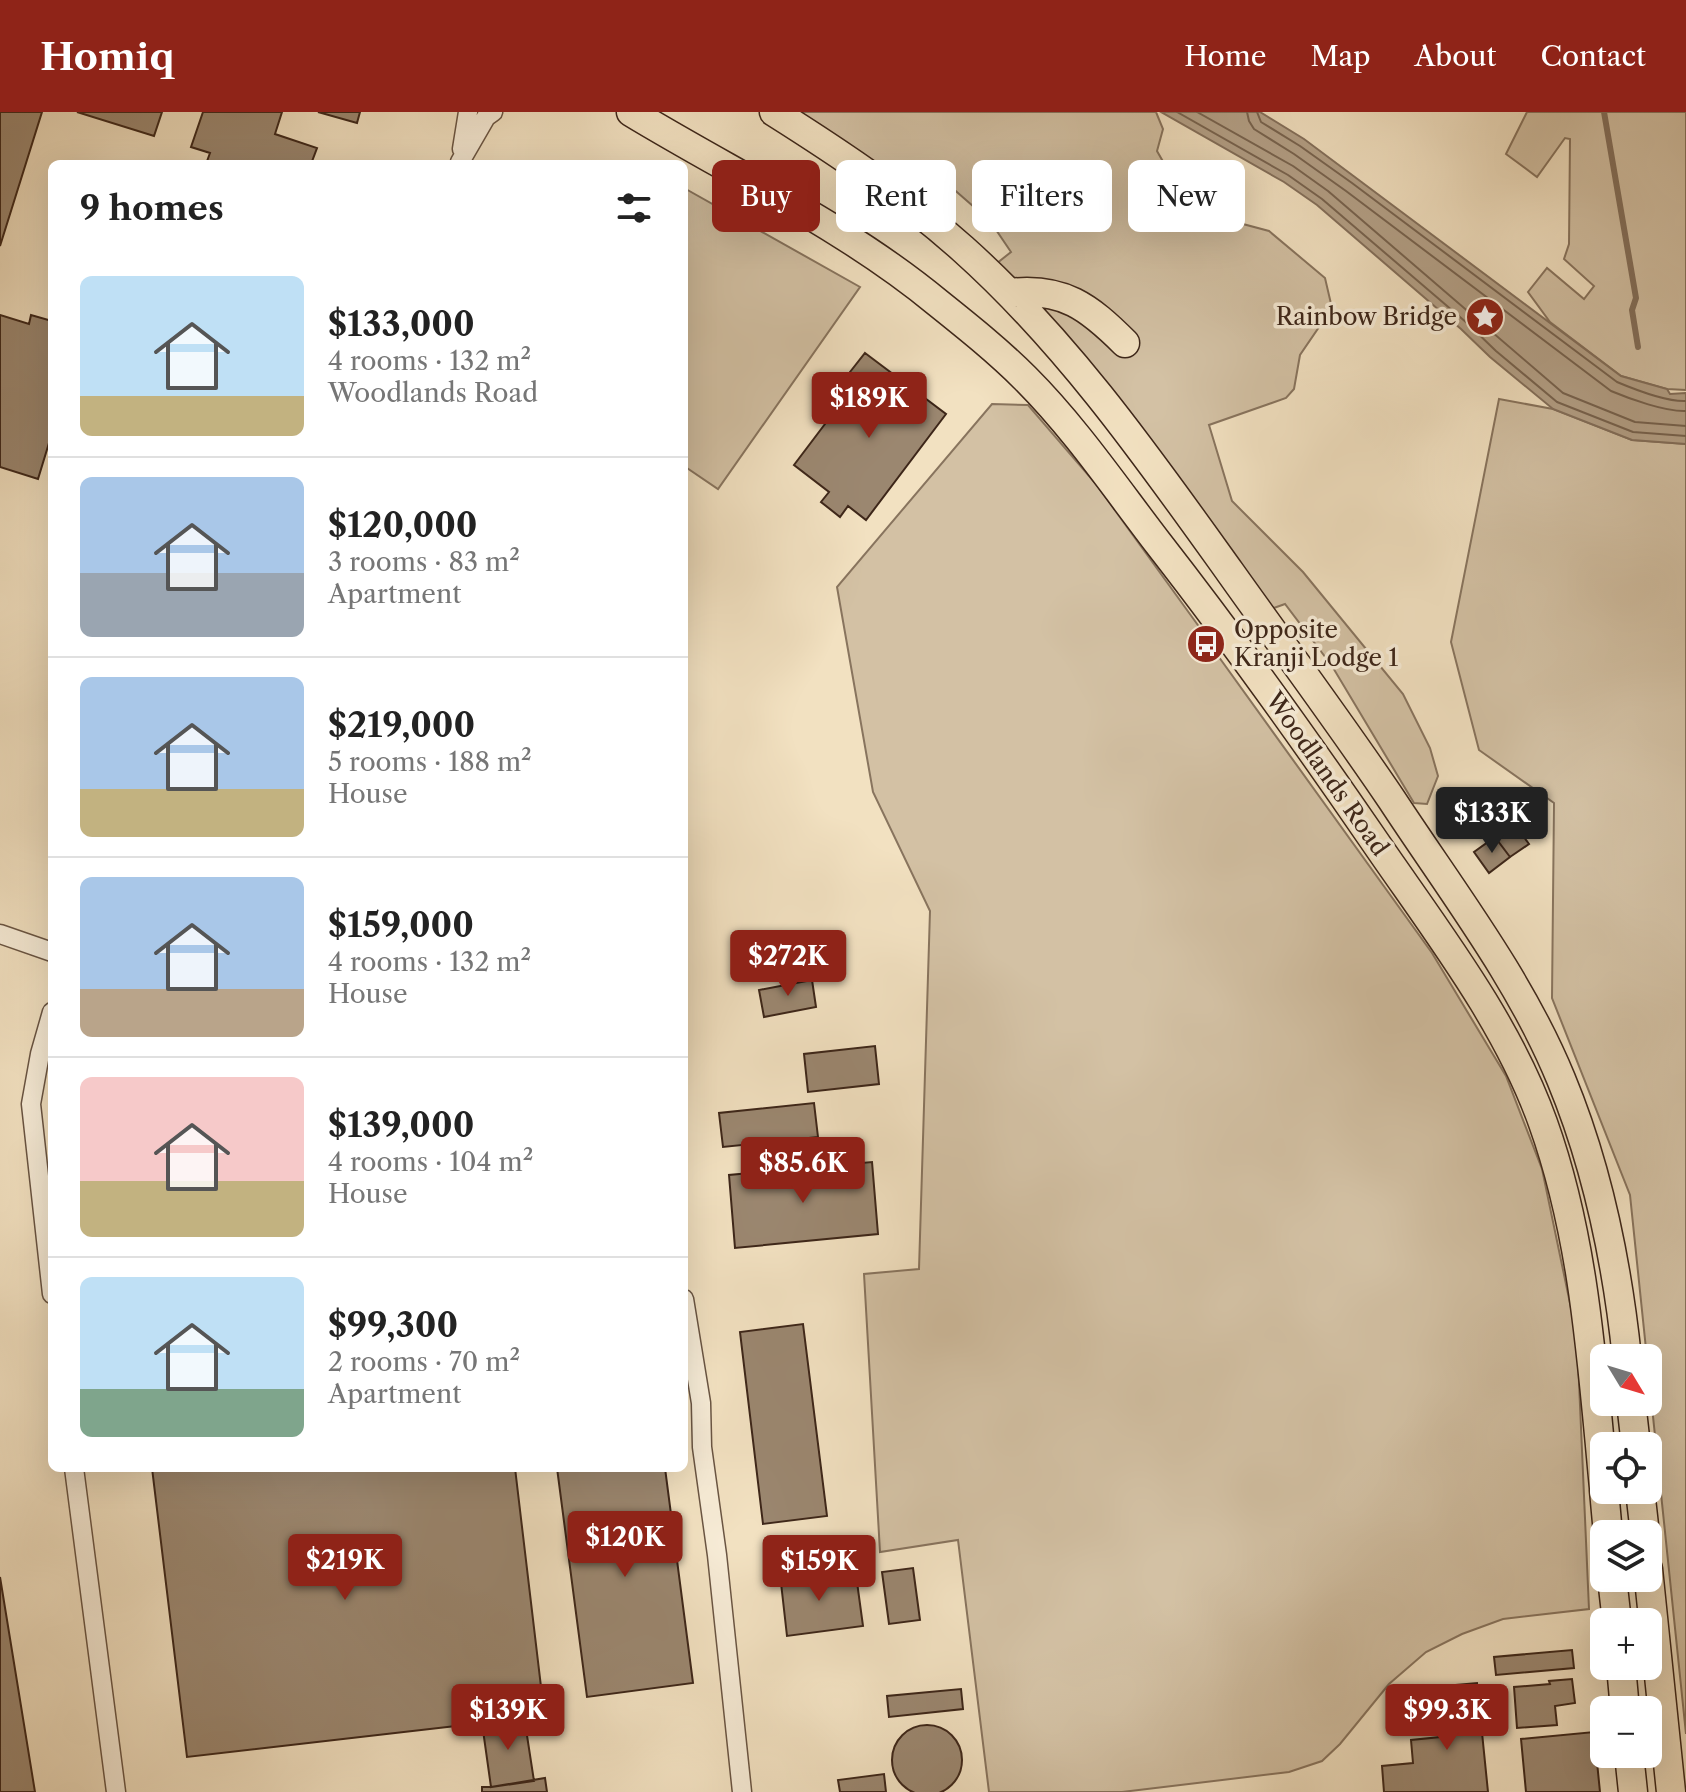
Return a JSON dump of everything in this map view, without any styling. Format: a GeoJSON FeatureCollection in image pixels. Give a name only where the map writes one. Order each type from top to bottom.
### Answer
{"type":"FeatureCollection","features":[{"type":"Feature","properties":{"kind":"main road","name":"Woodlands Road"},"geometry":{"type":"LineString","coordinates":[[774,112],[831,148],[961,247],[1010,293],[1060,347],[1167,485],[1350,739],[1518,991],[1562,1081],[1600,1192],[1625,1344]]}},
{"type":"Feature","properties":{"kind":"main road","name":"Woodlands Road"},"geometry":{"type":"LineString","coordinates":[[648,115],[881,261],[934,299],[1025,378],[1064,421],[1213,613],[1353,810],[1495,1023],[1541,1117],[1558,1167],[1576,1246],[1590,1335],[1599,1432]]}},
{"type":"Feature","properties":{"kind":"main road"},"geometry":{"type":"LineString","coordinates":[[1010,293],[1029,291],[1071,299],[1099,317],[1125,343]]}},
{"type":"Feature","properties":{"kind":"main road"},"geometry":{"type":"LineString","coordinates":[[1650,1592],[1671,1792]]}},
{"type":"Feature","properties":{"kind":"main road"},"geometry":{"type":"LineString","coordinates":[[1630,1768],[1633,1792]]}},
{"type":"Feature","properties":{"kind":"street"},"geometry":{"type":"LineString","coordinates":[[460,160],[468,112]]}},
{"type":"Feature","properties":{"kind":"street"},"geometry":{"type":"LineString","coordinates":[[461,160],[486,117],[493,112]]}},
{"type":"Feature","properties":{"kind":"street"},"geometry":{"type":"LineString","coordinates":[[0,934],[48,951]]}},
{"type":"Feature","properties":{"kind":"street"},"geometry":{"type":"LineString","coordinates":[[48,1026],[31,1104],[48,1258]]}},
{"type":"Feature","properties":{"kind":"street"},"geometry":{"type":"LineString","coordinates":[[688,1322],[698,1378],[702,1447],[717,1555],[742,1792]]}},
{"type":"Feature","properties":{"kind":"street"},"geometry":{"type":"LineString","coordinates":[[75,1472],[116,1792]]}},
{"type":"Feature","properties":{"kind":"shaded area"},"geometry":{"type":"Polygon","coordinates":[[[788,112],[1156,112],[1163,129],[1157,151],[1162,160],[1128,160],[1128,232],[1245,232],[1245,225],[1269,231],[1325,278],[1332,308],[1300,355],[1294,389],[1286,398],[1209,425],[1232,501],[1303,572],[1403,694],[1430,748],[1438,776],[1427,804],[1414,803],[1332,666],[1285,604],[1271,609],[991,268],[1011,252],[997,232],[1112,232],[1112,160],[972,160],[972,205],[956,191],[956,160],[859,160],[788,112]]]}},
{"type":"Feature","properties":{"kind":"shaded area"},"geometry":{"type":"Polygon","coordinates":[[[1527,112],[1686,112],[1686,390],[1667,389],[1621,376],[1550,322],[1528,292],[1547,268],[1584,299],[1594,286],[1564,259],[1569,244],[1570,139],[1565,138],[1537,177],[1506,154],[1527,112]]]}},
{"type":"Feature","properties":{"kind":"shaded area"},"geometry":{"type":"Polygon","coordinates":[[[688,190],[712,204],[712,232],[762,232],[860,287],[718,489],[688,469],[688,190]]]}},
{"type":"Feature","properties":{"kind":"shaded area"},"geometry":{"type":"Polygon","coordinates":[[[1499,399],[1553,409],[1632,440],[1686,444],[1686,1734],[1662,1503],[1662,1432],[1655,1432],[1653,1416],[1662,1416],[1662,1344],[1645,1344],[1630,1195],[1552,998],[1554,803],[1479,750],[1451,642],[1499,399]]]}},
{"type":"Feature","properties":{"kind":"shaded area"},"geometry":{"type":"Polygon","coordinates":[[[992,404],[1028,405],[1096,484],[1200,628],[1192,635],[1209,657],[1216,653],[1432,953],[1506,1076],[1542,1169],[1577,1337],[1589,1609],[1503,1619],[1426,1652],[1389,1684],[1340,1744],[1322,1761],[1289,1772],[1122,1792],[989,1792],[958,1540],[880,1552],[864,1274],[919,1269],[930,911],[873,792],[837,587],[992,404]]]}},
{"type":"Feature","properties":{"kind":"water"},"geometry":{"type":"Polygon","coordinates":[[[1161,112],[1260,112],[1304,139],[1621,376],[1667,389],[1670,394],[1686,393],[1686,444],[1632,440],[1553,409],[1317,205],[1284,182],[1161,112]]]}},
{"type":"Feature","properties":{"kind":"building"},"geometry":{"type":"Polygon","coordinates":[[[0,112],[42,112],[0,246],[0,112]]]}},
{"type":"Feature","properties":{"kind":"building"},"geometry":{"type":"Polygon","coordinates":[[[77,112],[162,112],[154,136],[77,112]]]}},
{"type":"Feature","properties":{"kind":"building"},"geometry":{"type":"Polygon","coordinates":[[[203,112],[282,112],[275,134],[317,148],[312,160],[207,160],[210,153],[191,147],[203,112]]]}},
{"type":"Feature","properties":{"kind":"building"},"geometry":{"type":"Polygon","coordinates":[[[318,112],[360,112],[357,123],[318,112]]]}},
{"type":"Feature","properties":{"kind":"building"},"geometry":{"type":"Polygon","coordinates":[[[0,315],[29,324],[31,315],[48,320],[48,446],[38,479],[0,467],[0,315]]]}},
{"type":"Feature","properties":{"kind":"building"},"geometry":{"type":"Polygon","coordinates":[[[865,353],[946,414],[866,520],[848,506],[840,517],[821,502],[829,492],[794,465],[859,379],[850,372],[865,353]]]}},
{"type":"Feature","properties":{"kind":"building"},"geometry":{"type":"Polygon","coordinates":[[[1501,806],[1529,844],[1510,857],[1482,820],[1501,806]]]}},
{"type":"Feature","properties":{"kind":"building"},"geometry":{"type":"Polygon","coordinates":[[[1495,837],[1510,857],[1489,873],[1474,852],[1495,837]]]}},
{"type":"Feature","properties":{"kind":"building"},"geometry":{"type":"Polygon","coordinates":[[[812,980],[816,1007],[764,1017],[759,990],[812,980]]]}},
{"type":"Feature","properties":{"kind":"building"},"geometry":{"type":"Polygon","coordinates":[[[875,1046],[879,1084],[808,1092],[804,1054],[875,1046]]]}},
{"type":"Feature","properties":{"kind":"building"},"geometry":{"type":"Polygon","coordinates":[[[814,1103],[818,1137],[723,1147],[719,1113],[814,1103]]]}},
{"type":"Feature","properties":{"kind":"building"},"geometry":{"type":"Polygon","coordinates":[[[872,1162],[878,1234],[735,1248],[729,1175],[872,1162]]]}},
{"type":"Feature","properties":{"kind":"building"},"geometry":{"type":"Polygon","coordinates":[[[803,1324],[827,1516],[763,1524],[740,1332],[803,1324]]]}},
{"type":"Feature","properties":{"kind":"building"},"geometry":{"type":"Polygon","coordinates":[[[152,1472],[515,1472],[544,1712],[482,1723],[187,1757],[152,1472]]]}},
{"type":"Feature","properties":{"kind":"building"},"geometry":{"type":"Polygon","coordinates":[[[558,1472],[666,1472],[693,1683],[587,1697],[558,1472]]]}},
{"type":"Feature","properties":{"kind":"building"},"geometry":{"type":"Polygon","coordinates":[[[913,1568],[920,1620],[889,1624],[882,1572],[913,1568]]]}},
{"type":"Feature","properties":{"kind":"building"},"geometry":{"type":"Polygon","coordinates":[[[827,1569],[829,1586],[857,1582],[863,1626],[787,1636],[780,1574],[827,1569]]]}},
{"type":"Feature","properties":{"kind":"building"},"geometry":{"type":"Polygon","coordinates":[[[0,1577],[35,1792],[0,1792],[0,1577]]]}},
{"type":"Feature","properties":{"kind":"building"},"geometry":{"type":"Polygon","coordinates":[[[1572,1650],[1574,1668],[1496,1675],[1494,1657],[1572,1650]]]}},
{"type":"Feature","properties":{"kind":"building"},"geometry":{"type":"Polygon","coordinates":[[[1572,1679],[1575,1703],[1555,1706],[1557,1725],[1517,1728],[1514,1687],[1572,1679]]]}},
{"type":"Feature","properties":{"kind":"building"},"geometry":{"type":"Polygon","coordinates":[[[1477,1683],[1488,1792],[1384,1792],[1382,1766],[1413,1763],[1411,1740],[1450,1736],[1445,1686],[1477,1683]]]}},
{"type":"Feature","properties":{"kind":"building"},"geometry":{"type":"Polygon","coordinates":[[[961,1689],[963,1709],[889,1717],[887,1696],[961,1689]]]}},
{"type":"Feature","properties":{"kind":"building"},"geometry":{"type":"Polygon","coordinates":[[[524,1716],[534,1781],[491,1787],[482,1723],[524,1716]]]}},
{"type":"Feature","properties":{"kind":"building"},"geometry":{"type":"Polygon","coordinates":[[[920,1726],[934,1726],[947,1731],[956,1740],[961,1753],[961,1767],[956,1780],[937,1793],[917,1793],[907,1789],[898,1780],[893,1767],[893,1753],[898,1740],[907,1731],[920,1726]]]}},
{"type":"Feature","properties":{"kind":"building"},"geometry":{"type":"Polygon","coordinates":[[[1590,1732],[1590,1768],[1598,1768],[1600,1792],[1526,1792],[1521,1739],[1590,1732]]]}},
{"type":"Feature","properties":{"kind":"building"},"geometry":{"type":"Polygon","coordinates":[[[884,1774],[886,1792],[840,1792],[838,1780],[884,1774]]]}},
{"type":"Feature","properties":{"kind":"building"},"geometry":{"type":"Polygon","coordinates":[[[545,1778],[547,1792],[482,1792],[482,1787],[545,1778]]]}},
{"type":"Feature","properties":{"kind":"waterway"},"geometry":{"type":"LineString","coordinates":[[1604,112],[1636,298],[1632,310],[1638,347]]}},
{"type":"Feature","properties":{"kind":"place","name":"Rainbow Bridge"},"geometry":{"type":"Point","coordinates":[1485,317]}},
{"type":"Feature","properties":{"kind":"place","name":"Opposite Kranji Lodge 1"},"geometry":{"type":"Point","coordinates":[1206,644]}}]}
